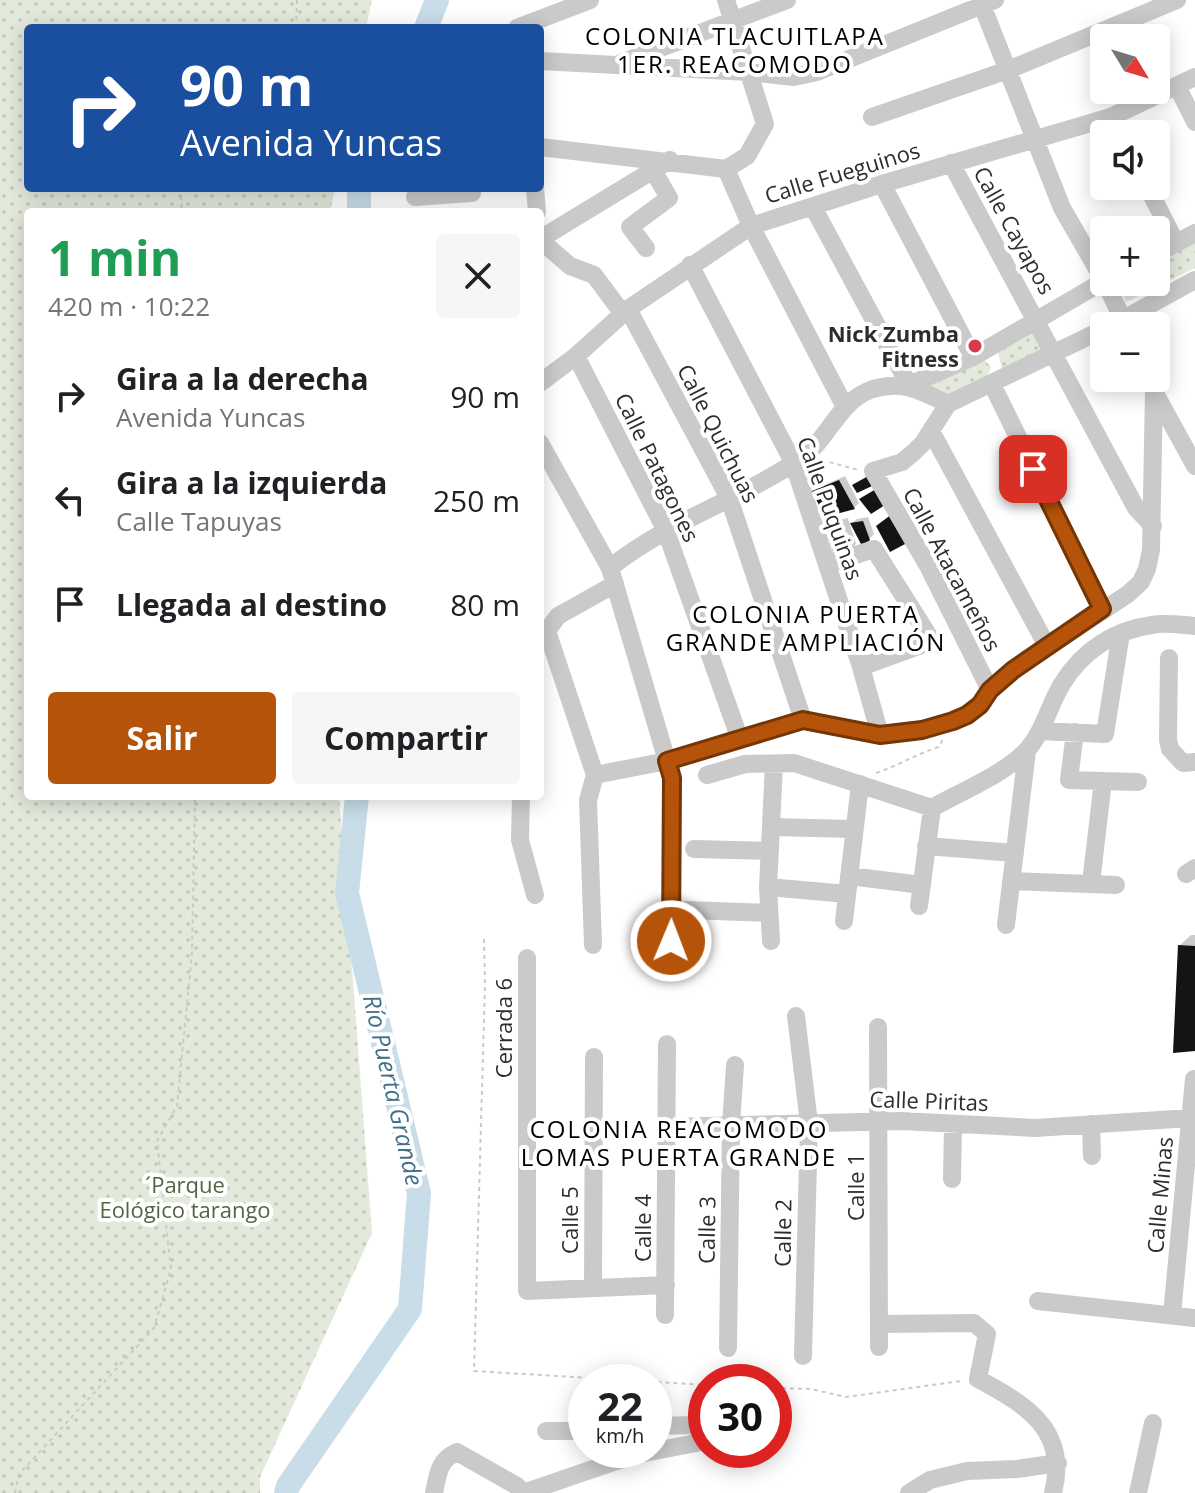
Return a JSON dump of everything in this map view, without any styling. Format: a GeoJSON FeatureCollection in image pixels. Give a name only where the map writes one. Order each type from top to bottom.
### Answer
{"type":"FeatureCollection","features":[{"type":"Feature","properties":{"kind":"street"},"geometry":{"type":"LineString","coordinates":[[527,24],[590,0]]}},
{"type":"Feature","properties":{"kind":"street"},"geometry":{"type":"LineString","coordinates":[[544,147],[726,169],[747,156],[765,124],[726,0]]}},
{"type":"Feature","properties":{"kind":"street"},"geometry":{"type":"LineString","coordinates":[[614,65],[787,0]]}},
{"type":"Feature","properties":{"kind":"street"},"geometry":{"type":"LineString","coordinates":[[872,117],[1008,70],[1177,0]]}},
{"type":"Feature","properties":{"kind":"street"},"geometry":{"type":"LineString","coordinates":[[544,61],[794,77],[817,72],[986,2],[1008,70],[1062,208],[1090,257]]}},
{"type":"Feature","properties":{"kind":"street","name":"Calle Fueguinos"},"geometry":{"type":"LineString","coordinates":[[544,380],[626,312],[690,265],[751,226],[1111,117],[1195,77]]}},
{"type":"Feature","properties":{"kind":"street"},"geometry":{"type":"LineString","coordinates":[[1177,86],[1195,122]]}},
{"type":"Feature","properties":{"kind":"street"},"geometry":{"type":"LineString","coordinates":[[544,238],[670,160]]}},
{"type":"Feature","properties":{"kind":"street","name":"Calle Cayapos"},"geometry":{"type":"LineString","coordinates":[[951,163],[1054,354]]}},
{"type":"Feature","properties":{"kind":"street"},"geometry":{"type":"LineString","coordinates":[[726,169],[751,226],[845,407]]}},
{"type":"Feature","properties":{"kind":"street"},"geometry":{"type":"LineString","coordinates":[[646,248],[630,227],[669,198],[653,170]]}},
{"type":"Feature","properties":{"kind":"street"},"geometry":{"type":"LineString","coordinates":[[882,184],[973,357]]}},
{"type":"Feature","properties":{"kind":"street"},"geometry":{"type":"LineString","coordinates":[[415,197],[456,192]]}},
{"type":"Feature","properties":{"kind":"street"},"geometry":{"type":"LineString","coordinates":[[1154,200],[1176,243]]}},
{"type":"Feature","properties":{"kind":"street"},"geometry":{"type":"LineString","coordinates":[[813,207],[909,385],[948,404]]}},
{"type":"Feature","properties":{"kind":"street"},"geometry":{"type":"LineString","coordinates":[[1170,246],[1195,233]]}},
{"type":"Feature","properties":{"kind":"street","name":"Calle Quichuas"},"geometry":{"type":"LineString","coordinates":[[544,243],[570,266],[594,275],[626,312],[729,498],[803,720]]}},
{"type":"Feature","properties":{"kind":"street","name":"Calle Puquinas"},"geometry":{"type":"LineString","coordinates":[[690,265],[799,459],[880,735]]}},
{"type":"Feature","properties":{"kind":"street"},"geometry":{"type":"LineString","coordinates":[[1141,312],[1195,281]]}},
{"type":"Feature","properties":{"kind":"street"},"geometry":{"type":"LineString","coordinates":[[593,945],[588,800],[595,775],[544,635],[558,616],[612,576],[628,553],[799,459],[845,407],[869,390],[909,385],[973,357],[1090,289]]}},
{"type":"Feature","properties":{"kind":"street"},"geometry":{"type":"LineString","coordinates":[[873,471],[902,462],[923,443],[948,404],[1090,336]]}},
{"type":"Feature","properties":{"kind":"street"},"geometry":{"type":"LineString","coordinates":[[1054,354],[1136,508],[1153,526]]}},
{"type":"Feature","properties":{"kind":"street","name":"Calle Patagones"},"geometry":{"type":"LineString","coordinates":[[576,356],[666,531],[739,737]]}},
{"type":"Feature","properties":{"kind":"street"},"geometry":{"type":"LineString","coordinates":[[992,384],[1102,609]]}},
{"type":"Feature","properties":{"kind":"street"},"geometry":{"type":"LineString","coordinates":[[595,775],[667,761],[803,720],[880,735],[922,730],[967,715],[980,705],[990,690],[1047,646],[1141,582],[1147,569],[1153,526],[1151,392]]}},
{"type":"Feature","properties":{"kind":"street"},"geometry":{"type":"LineString","coordinates":[[1155,392],[1195,466]]}},
{"type":"Feature","properties":{"kind":"street"},"geometry":{"type":"LineString","coordinates":[[931,431],[1047,646]]}},
{"type":"Feature","properties":{"kind":"street"},"geometry":{"type":"LineString","coordinates":[[544,450],[612,576],[672,778],[671,941]]}},
{"type":"Feature","properties":{"kind":"street","name":"Calle Atacameños"},"geometry":{"type":"LineString","coordinates":[[873,471],[928,566],[990,690]]}},
{"type":"Feature","properties":{"kind":"street"},"geometry":{"type":"LineString","coordinates":[[828,564],[874,549],[932,641],[861,667]]}},
{"type":"Feature","properties":{"kind":"street"},"geometry":{"type":"LineString","coordinates":[[707,775],[745,764],[794,763],[932,808],[1027,751],[1061,685],[1081,659],[1100,643],[1153,624],[1195,626]]}},
{"type":"Feature","properties":{"kind":"street"},"geometry":{"type":"LineString","coordinates":[[1040,731],[1105,734],[1121,633]]}},
{"type":"Feature","properties":{"kind":"street"},"geometry":{"type":"LineString","coordinates":[[1169,658],[1170,749],[1183,763],[1195,762]]}},
{"type":"Feature","properties":{"kind":"street"},"geometry":{"type":"LineString","coordinates":[[1075,732],[1069,780],[1138,782]]}},
{"type":"Feature","properties":{"kind":"street"},"geometry":{"type":"LineString","coordinates":[[1006,925],[1027,751]]}},
{"type":"Feature","properties":{"kind":"street"},"geometry":{"type":"LineString","coordinates":[[771,941],[768,887],[774,764]]}},
{"type":"Feature","properties":{"kind":"street"},"geometry":{"type":"LineString","coordinates":[[1091,883],[1103,781]]}},
{"type":"Feature","properties":{"kind":"street"},"geometry":{"type":"LineString","coordinates":[[844,921],[853,829],[863,784]]}},
{"type":"Feature","properties":{"kind":"street"},"geometry":{"type":"LineString","coordinates":[[521,800],[520,840],[535,895]]}},
{"type":"Feature","properties":{"kind":"street"},"geometry":{"type":"LineString","coordinates":[[919,906],[932,808]]}},
{"type":"Feature","properties":{"kind":"street"},"geometry":{"type":"LineString","coordinates":[[772,827],[853,829]]}},
{"type":"Feature","properties":{"kind":"street"},"geometry":{"type":"LineString","coordinates":[[926,846],[1015,853]]}},
{"type":"Feature","properties":{"kind":"street"},"geometry":{"type":"LineString","coordinates":[[694,849],[770,851]]}},
{"type":"Feature","properties":{"kind":"street"},"geometry":{"type":"LineString","coordinates":[[1011,881],[1116,885]]}},
{"type":"Feature","properties":{"kind":"street"},"geometry":{"type":"LineString","coordinates":[[768,887],[922,885]]}},
{"type":"Feature","properties":{"kind":"street"},"geometry":{"type":"LineString","coordinates":[[687,910],[769,913]]}},
{"type":"Feature","properties":{"kind":"street","name":"Cerrada 6"},"geometry":{"type":"LineString","coordinates":[[527,958],[527,1291],[593,1288]]}},
{"type":"Feature","properties":{"kind":"street","name":"Calle 2"},"geometry":{"type":"LineString","coordinates":[[796,1016],[809,1123],[803,1356]]}},
{"type":"Feature","properties":{"kind":"street","name":"Calle 1"},"geometry":{"type":"LineString","coordinates":[[878,1027],[879,1347]]}},
{"type":"Feature","properties":{"kind":"street","name":"Calle 4"},"geometry":{"type":"LineString","coordinates":[[665,1315],[667,1044]]}},
{"type":"Feature","properties":{"kind":"street","name":"Calle 5"},"geometry":{"type":"LineString","coordinates":[[593,1288],[594,1057]]}},
{"type":"Feature","properties":{"kind":"street","name":"Calle 3"},"geometry":{"type":"LineString","coordinates":[[728,1348],[731,1125],[735,1065]]}},
{"type":"Feature","properties":{"kind":"street","name":"Calle Minas"},"geometry":{"type":"LineString","coordinates":[[1172,1315],[1194,1079]]}},
{"type":"Feature","properties":{"kind":"street","name":"Calle Piritas"},"geometry":{"type":"LineString","coordinates":[[665,1127],[879,1121],[1035,1128],[1191,1118]]}},
{"type":"Feature","properties":{"kind":"street"},"geometry":{"type":"LineString","coordinates":[[952,1179],[953,1124]]}},
{"type":"Feature","properties":{"kind":"street"},"geometry":{"type":"LineString","coordinates":[[1091,1124],[1092,1156]]}},
{"type":"Feature","properties":{"kind":"street"},"geometry":{"type":"LineString","coordinates":[[593,1288],[666,1285]]}},
{"type":"Feature","properties":{"kind":"street"},"geometry":{"type":"LineString","coordinates":[[1038,1301],[1195,1318]]}},
{"type":"Feature","properties":{"kind":"street"},"geometry":{"type":"LineString","coordinates":[[880,1324],[974,1323],[981,1326],[987,1334],[978,1379],[1018,1400],[1053,1439],[1058,1463],[1053,1493]]}},
{"type":"Feature","properties":{"kind":"street"},"geometry":{"type":"LineString","coordinates":[[1138,1493],[1153,1423]]}},
{"type":"Feature","properties":{"kind":"street"},"geometry":{"type":"LineString","coordinates":[[672,1426],[698,1425],[702,1434],[696,1443],[672,1448]]}},
{"type":"Feature","properties":{"kind":"street"},"geometry":{"type":"LineString","coordinates":[[546,1431],[568,1431]]}},
{"type":"Feature","properties":{"kind":"street"},"geometry":{"type":"LineString","coordinates":[[434,1493],[440,1466],[447,1456],[457,1452],[517,1486],[523,1493],[596,1468]]}},
{"type":"Feature","properties":{"kind":"street"},"geometry":{"type":"LineString","coordinates":[[909,1493],[930,1480],[967,1471],[1058,1463]]}},
{"type":"Feature","properties":{"kind":"path"},"geometry":{"type":"LineString","coordinates":[[296,24],[297,0]]}},
{"type":"Feature","properties":{"kind":"path"},"geometry":{"type":"LineString","coordinates":[[799,459],[873,471]]}},
{"type":"Feature","properties":{"kind":"path"},"geometry":{"type":"LineString","coordinates":[[863,784],[866,772],[875,774],[939,747],[953,721]]}},
{"type":"Feature","properties":{"kind":"path"},"geometry":{"type":"LineString","coordinates":[[15,1493],[19,1474],[154,1328],[171,1269],[157,1141],[177,1106],[192,953],[195,800]]}},
{"type":"Feature","properties":{"kind":"path"},"geometry":{"type":"LineString","coordinates":[[484,939],[474,1371],[688,1384]]}},
{"type":"Feature","properties":{"kind":"path"},"geometry":{"type":"LineString","coordinates":[[792,1388],[811,1389],[846,1397],[978,1379]]}},
{"type":"Feature","properties":{"kind":"green space","name":"´Parque Eológico tarango"},"geometry":{"type":"Polygon","coordinates":[[[0,0],[372,0],[367,24],[24,24],[24,192],[334,192],[331,208],[24,208],[24,800],[339,800],[372,1233],[260,1477],[260,1493],[0,1493],[0,0]]]}},
{"type":"Feature","properties":{"kind":"green space"},"geometry":{"type":"Polygon","coordinates":[[[1195,241],[1195,268],[1170,280],[1170,254],[1195,241]]]}},
{"type":"Feature","properties":{"kind":"green space"},"geometry":{"type":"Polygon","coordinates":[[[1124,296],[1138,296],[1126,302],[1124,296]]]}},
{"type":"Feature","properties":{"kind":"green space"},"geometry":{"type":"Polygon","coordinates":[[[1036,326],[1051,353],[1003,375],[997,347],[1036,326]]]}},
{"type":"Feature","properties":{"kind":"green space"},"geometry":{"type":"Polygon","coordinates":[[[981,356],[991,367],[986,380],[954,397],[916,385],[981,356]]]}},
{"type":"Feature","properties":{"kind":"building"},"geometry":{"type":"Polygon","coordinates":[[[870,475],[872,486],[857,493],[852,485],[870,475]]]}},
{"type":"Feature","properties":{"kind":"building"},"geometry":{"type":"Polygon","coordinates":[[[839,480],[855,509],[825,517],[812,491],[839,480]]]}},
{"type":"Feature","properties":{"kind":"building"},"geometry":{"type":"Polygon","coordinates":[[[876,489],[885,505],[871,514],[859,499],[876,489]]]}},
{"type":"Feature","properties":{"kind":"building"},"geometry":{"type":"Polygon","coordinates":[[[892,514],[907,543],[890,552],[876,526],[892,514]]]}},
{"type":"Feature","properties":{"kind":"building"},"geometry":{"type":"Polygon","coordinates":[[[863,521],[870,540],[862,546],[850,523],[863,521]]]}},
{"type":"Feature","properties":{"kind":"building"},"geometry":{"type":"Polygon","coordinates":[[[843,522],[852,550],[834,555],[825,526],[843,522]]]}},
{"type":"Feature","properties":{"kind":"building"},"geometry":{"type":"Polygon","coordinates":[[[1178,945],[1195,946],[1195,1051],[1173,1053],[1178,945]]]}},
{"type":"Feature","properties":{"kind":"waterway","name":"Río Puerta Grande"},"geometry":{"type":"LineString","coordinates":[[428,24],[437,0]]}},
{"type":"Feature","properties":{"kind":"waterway","name":"Río Puerta Grande"},"geometry":{"type":"LineString","coordinates":[[359,192],[359,208]]}},
{"type":"Feature","properties":{"kind":"waterway","name":"Río Puerta Grande"},"geometry":{"type":"LineString","coordinates":[[286,1493],[410,1309],[419,1193],[347,893],[357,800]]}},
{"type":"Feature","properties":{"kind":"place","name":"Nick Zumba Fitness"},"geometry":{"type":"Point","coordinates":[975,346]}},
{"type":"Feature","properties":{"kind":"district","name":"COLONIA TLACUITLAPA 1ER. REACOMODO"},"geometry":{"type":"Point","coordinates":[735,49]}},
{"type":"Feature","properties":{"kind":"district","name":"COLONIA PUERTA GRANDE AMPLIACIÓN"},"geometry":{"type":"Point","coordinates":[806,627]}},
{"type":"Feature","properties":{"kind":"district","name":"COLONIA REACOMODO LOMAS PUERTA GRANDE"},"geometry":{"type":"Point","coordinates":[679,1142]}},
{"type":"Feature","properties":{"kind":"route"},"geometry":{"type":"LineString","coordinates":[[671,941],[672,778],[667,761],[803,720],[880,735],[922,730],[953,721],[980,705],[990,690],[1013,670],[1102,609],[1033,469]]}}]}
